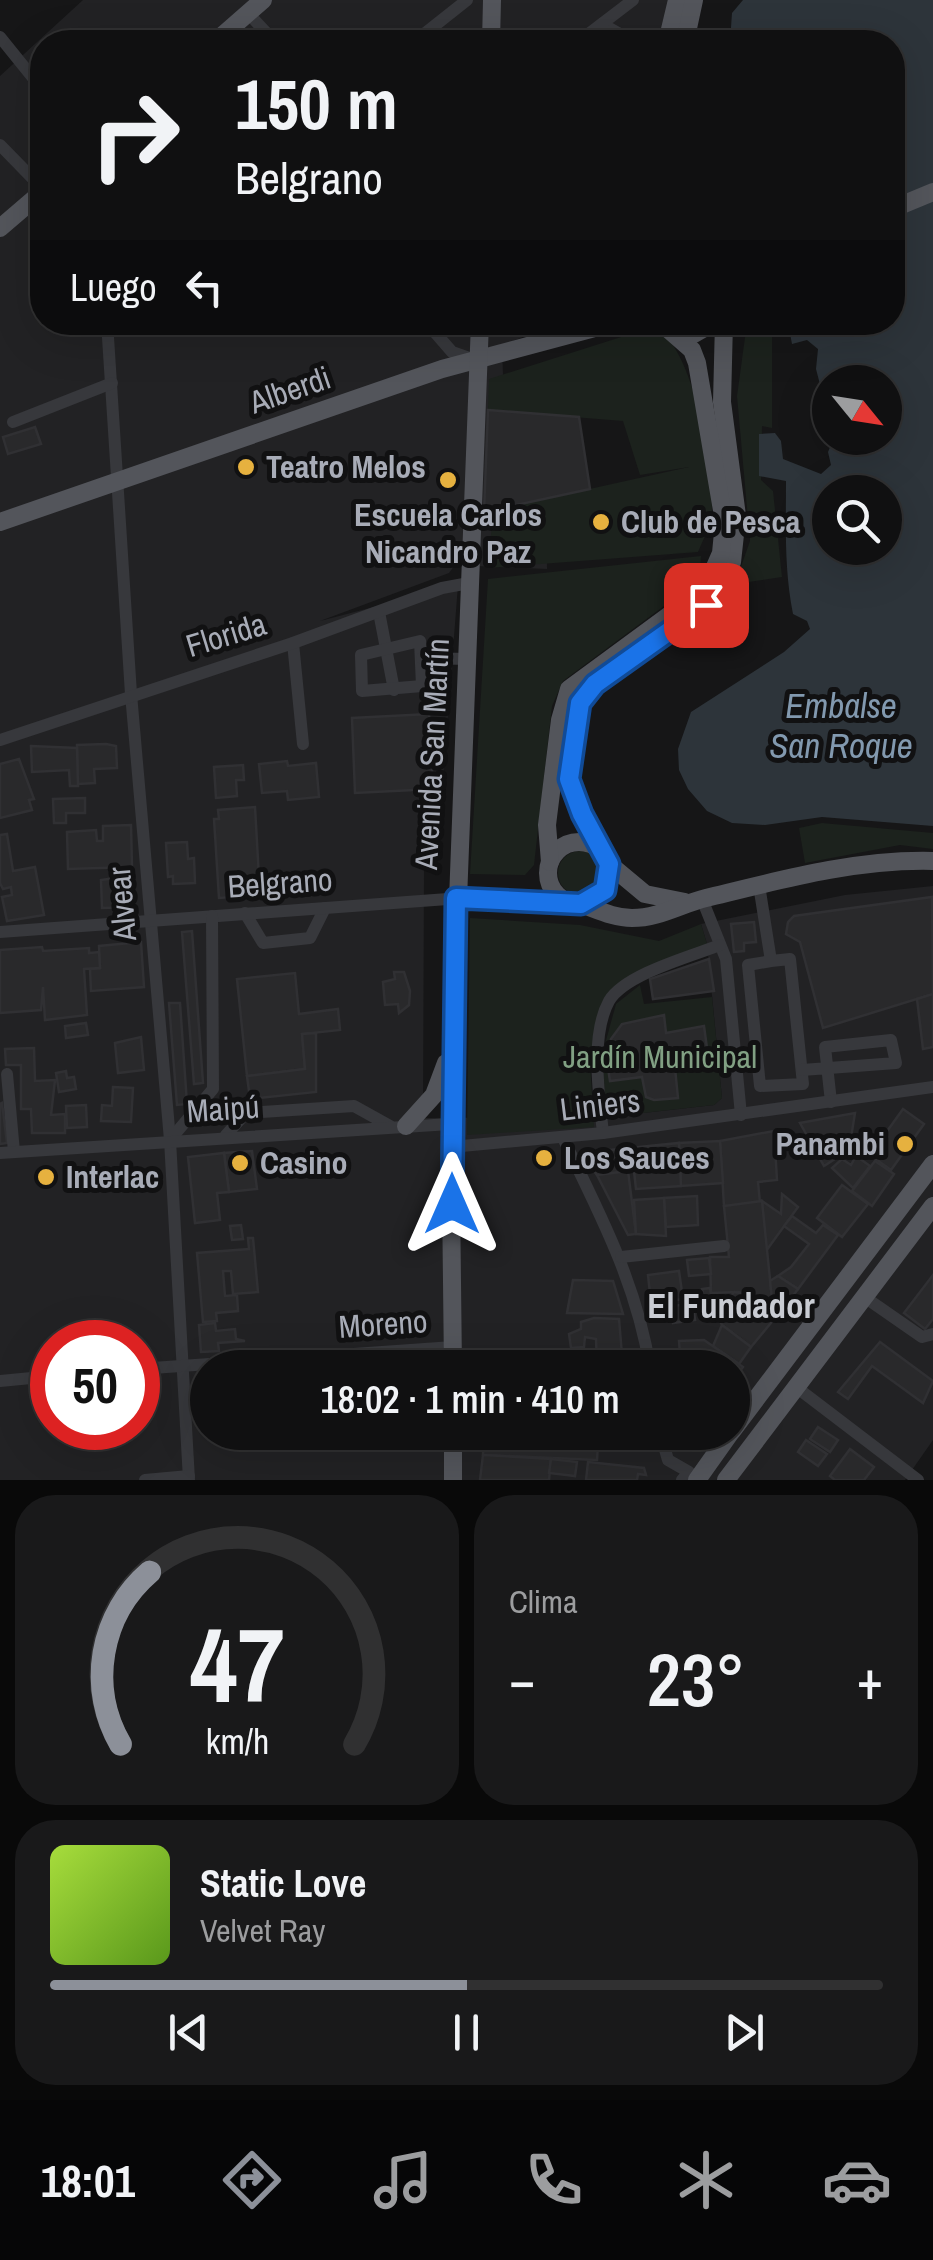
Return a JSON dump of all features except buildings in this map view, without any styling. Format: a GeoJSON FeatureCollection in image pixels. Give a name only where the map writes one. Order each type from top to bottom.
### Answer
{"type":"FeatureCollection","features":[{"type":"Feature","properties":{"kind":"main road"},"geometry":{"type":"LineString","coordinates":[[229,30],[264,0]]}},
{"type":"Feature","properties":{"kind":"main road"},"geometry":{"type":"LineString","coordinates":[[491,30],[492,0]]}},
{"type":"Feature","properties":{"kind":"main road"},"geometry":{"type":"LineString","coordinates":[[670,30],[677,0]]}},
{"type":"Feature","properties":{"kind":"main road"},"geometry":{"type":"LineString","coordinates":[[688,30],[694,0]]}},
{"type":"Feature","properties":{"kind":"main road"},"geometry":{"type":"LineString","coordinates":[[905,204],[933,192]]}},
{"type":"Feature","properties":{"kind":"main road"},"geometry":{"type":"LineString","coordinates":[[4,218],[30,199]]}},
{"type":"Feature","properties":{"kind":"main road","name":"Avenida San Martín"},"geometry":{"type":"LineString","coordinates":[[452,1350],[450,1124],[479,335]]}},
{"type":"Feature","properties":{"kind":"main road","name":"Alberdi"},"geometry":{"type":"LineString","coordinates":[[0,522],[477,360],[566,335]]}},
{"type":"Feature","properties":{"kind":"main road"},"geometry":{"type":"LineString","coordinates":[[673,335],[692,350],[698,363],[721,504],[721,553],[711,576],[694,597],[570,689],[560,720],[546,825],[552,888],[573,902],[636,918],[759,886],[893,860],[933,861]]}},
{"type":"Feature","properties":{"kind":"main road"},"geometry":{"type":"LineString","coordinates":[[573,902],[605,890],[605,857],[569,779],[580,703],[595,684],[706,605],[732,562],[737,516],[722,402],[724,335]]}},
{"type":"Feature","properties":{"kind":"main road"},"geometry":{"type":"LineString","coordinates":[[550,862],[572,842],[605,857],[645,894],[697,901]]}},
{"type":"Feature","properties":{"kind":"main road"},"geometry":{"type":"LineString","coordinates":[[399,1127],[434,1095],[453,1044]]}},
{"type":"Feature","properties":{"kind":"main road"},"geometry":{"type":"LineString","coordinates":[[750,1405],[933,1164]]}},
{"type":"Feature","properties":{"kind":"main road"},"geometry":{"type":"LineString","coordinates":[[726,1480],[931,1211]]}},
{"type":"Feature","properties":{"kind":"main road"},"geometry":{"type":"LineString","coordinates":[[796,1388],[788,1378],[790,1372],[832,1318],[844,1282]]}},
{"type":"Feature","properties":{"kind":"main road"},"geometry":{"type":"LineString","coordinates":[[453,1450],[453,1480]]}},
{"type":"Feature","properties":{"kind":"main road"},"geometry":{"type":"LineString","coordinates":[[689,1477],[708,1450]]}},
{"type":"Feature","properties":{"kind":"main road"},"geometry":{"type":"LineString","coordinates":[[689,1477],[715,1450]]}},
{"type":"Feature","properties":{"kind":"main road"},"geometry":{"type":"LineString","coordinates":[[710,1480],[721,1466],[726,1450]]}},
{"type":"Feature","properties":{"kind":"street"},"geometry":{"type":"LineString","coordinates":[[429,30],[467,0]]}},
{"type":"Feature","properties":{"kind":"street"},"geometry":{"type":"LineString","coordinates":[[594,30],[633,0]]}},
{"type":"Feature","properties":{"kind":"street"},"geometry":{"type":"LineString","coordinates":[[248,13],[263,30]]}},
{"type":"Feature","properties":{"kind":"street"},"geometry":{"type":"LineString","coordinates":[[602,24],[613,30]]}},
{"type":"Feature","properties":{"kind":"street"},"geometry":{"type":"LineString","coordinates":[[0,37],[30,74]]}},
{"type":"Feature","properties":{"kind":"street"},"geometry":{"type":"LineString","coordinates":[[0,145],[30,177]]}},
{"type":"Feature","properties":{"kind":"street","name":"Alvear"},"geometry":{"type":"LineString","coordinates":[[108,335],[132,694],[170,1140],[189,1478]]}},
{"type":"Feature","properties":{"kind":"street"},"geometry":{"type":"LineString","coordinates":[[437,335],[452,352],[477,360]]}},
{"type":"Feature","properties":{"kind":"street"},"geometry":{"type":"LineString","coordinates":[[14,422],[112,383]]}},
{"type":"Feature","properties":{"kind":"street","name":"Florida"},"geometry":{"type":"LineString","coordinates":[[0,740],[469,582]]}},
{"type":"Feature","properties":{"kind":"street"},"geometry":{"type":"LineString","coordinates":[[378,612],[394,690]]}},
{"type":"Feature","properties":{"kind":"street"},"geometry":{"type":"LineString","coordinates":[[418,640],[422,658],[422,686],[364,693],[360,688],[360,656],[418,640]]}},
{"type":"Feature","properties":{"kind":"street"},"geometry":{"type":"LineString","coordinates":[[293,643],[303,744]]}},
{"type":"Feature","properties":{"kind":"street"},"geometry":{"type":"LineString","coordinates":[[422,658],[468,659]]}},
{"type":"Feature","properties":{"kind":"street"},"geometry":{"type":"LineString","coordinates":[[759,886],[771,961]]}},
{"type":"Feature","properties":{"kind":"street","name":"Belgrano"},"geometry":{"type":"LineString","coordinates":[[0,932],[456,898],[573,902]]}},
{"type":"Feature","properties":{"kind":"street"},"geometry":{"type":"LineString","coordinates":[[697,901],[726,959],[741,1115]]}},
{"type":"Feature","properties":{"kind":"street"},"geometry":{"type":"LineString","coordinates":[[245,912],[263,943],[310,938],[326,908]]}},
{"type":"Feature","properties":{"kind":"street"},"geometry":{"type":"LineString","coordinates":[[170,1140],[213,1089],[212,916]]}},
{"type":"Feature","properties":{"kind":"street"},"geometry":{"type":"LineString","coordinates":[[602,1133],[596,1058],[610,1000],[639,976],[720,945]]}},
{"type":"Feature","properties":{"kind":"street"},"geometry":{"type":"LineString","coordinates":[[790,960],[803,1084],[760,1086],[748,965],[771,961],[790,960]]}},
{"type":"Feature","properties":{"kind":"street"},"geometry":{"type":"LineString","coordinates":[[802,1070],[827,1068],[896,1063],[891,1040],[826,1047],[827,1068],[830,1102]]}},
{"type":"Feature","properties":{"kind":"street"},"geometry":{"type":"LineString","coordinates":[[7,1074],[7,1152]]}},
{"type":"Feature","properties":{"kind":"street","name":"Liniers"},"geometry":{"type":"LineString","coordinates":[[451,1147],[563,1138],[930,1089]]}},
{"type":"Feature","properties":{"kind":"street"},"geometry":{"type":"LineString","coordinates":[[226,1136],[246,1113],[354,1106],[399,1127]]}},
{"type":"Feature","properties":{"kind":"street","name":"Maipú"},"geometry":{"type":"LineString","coordinates":[[7,1152],[450,1124]]}},
{"type":"Feature","properties":{"kind":"street"},"geometry":{"type":"LineString","coordinates":[[563,1138],[620,1257],[645,1350]]}},
{"type":"Feature","properties":{"kind":"street"},"geometry":{"type":"LineString","coordinates":[[908,1197],[931,1211]]}},
{"type":"Feature","properties":{"kind":"street"},"geometry":{"type":"LineString","coordinates":[[620,1257],[724,1246]]}},
{"type":"Feature","properties":{"kind":"street"},"geometry":{"type":"LineString","coordinates":[[863,1296],[922,1337],[933,1334]]}},
{"type":"Feature","properties":{"kind":"street","name":"Moreno"},"geometry":{"type":"LineString","coordinates":[[160,1368],[452,1347]]}},
{"type":"Feature","properties":{"kind":"street"},"geometry":{"type":"LineString","coordinates":[[0,1381],[30,1378]]}},
{"type":"Feature","properties":{"kind":"street"},"geometry":{"type":"LineString","coordinates":[[796,1388],[918,1480]]}},
{"type":"Feature","properties":{"kind":"street"},"geometry":{"type":"LineString","coordinates":[[663,1450],[689,1477]]}},
{"type":"Feature","properties":{"kind":"street"},"geometry":{"type":"LineString","coordinates":[[145,1480],[189,1478]]}},
{"type":"Feature","properties":{"kind":"shaded area"},"geometry":{"type":"Polygon","coordinates":[[[83,0],[674,0],[665,30],[50,30],[83,0]]]}},
{"type":"Feature","properties":{"kind":"shaded area"},"geometry":{"type":"Polygon","coordinates":[[[30,49],[30,335],[528,335],[502,345],[503,375],[488,409],[579,417],[590,489],[546,499],[547,569],[455,565],[449,573],[320,621],[458,585],[437,856],[424,870],[423,1118],[607,1117],[714,1105],[722,1098],[707,944],[701,924],[845,895],[933,886],[933,1440],[905,1480],[0,1480],[0,76],[30,49]]]}},
{"type":"Feature","properties":{"kind":"green space"},"geometry":{"type":"Polygon","coordinates":[[[627,335],[666,336],[677,351],[694,393],[709,466],[712,507],[698,552],[487,568],[494,510],[689,467],[640,475],[623,421],[488,410],[489,379],[627,335]]]}},
{"type":"Feature","properties":{"kind":"green space"},"geometry":{"type":"Polygon","coordinates":[[[745,335],[772,335],[772,428],[762,426],[761,480],[773,491],[782,577],[735,584],[750,541],[737,396],[745,335]]]}},
{"type":"Feature","properties":{"kind":"green space"},"geometry":{"type":"Polygon","coordinates":[[[701,556],[699,580],[563,681],[552,706],[534,865],[525,875],[470,874],[488,579],[701,556]]]}},
{"type":"Feature","properties":{"kind":"green space"},"geometry":{"type":"Polygon","coordinates":[[[822,823],[933,833],[933,849],[900,845],[805,863],[799,828],[822,823]]]}},
{"type":"Feature","properties":{"kind":"green space"},"geometry":{"type":"Polygon","coordinates":[[[580,851],[596,857],[602,873],[596,889],[580,895],[564,889],[558,873],[564,857],[580,851]]]}},
{"type":"Feature","properties":{"kind":"green space"},"geometry":{"type":"Polygon","coordinates":[[[470,918],[580,925],[659,941],[701,924],[707,944],[604,998],[590,1062],[594,1127],[467,1135],[470,918]]]}},
{"type":"Feature","properties":{"kind":"green space","name":"Jardín Municipal"},"geometry":{"type":"Polygon","coordinates":[[[640,985],[644,1004],[712,997],[722,1098],[714,1105],[607,1117],[602,1055],[616,1004],[640,985]]]}},
{"type":"Feature","properties":{"kind":"water","name":"Embalse San Roque"},"geometry":{"type":"Polygon","coordinates":[[[743,0],[933,0],[933,826],[822,817],[765,825],[732,823],[707,811],[688,789],[679,770],[678,749],[691,712],[784,652],[810,629],[807,621],[793,614],[790,597],[786,481],[759,476],[759,434],[775,433],[781,441],[783,459],[821,474],[831,465],[829,455],[902,455],[902,365],[816,365],[818,349],[807,340],[792,344],[790,335],[905,335],[905,30],[731,30],[732,13],[743,0]]]}},
{"type":"Feature","properties":{"kind":"place","name":"Teatro Melos"},"geometry":{"type":"Point","coordinates":[246,467]}},
{"type":"Feature","properties":{"kind":"place","name":"Escuela Carlos Nicandro Paz"},"geometry":{"type":"Point","coordinates":[448,480]}},
{"type":"Feature","properties":{"kind":"place","name":"Club de Pesca"},"geometry":{"type":"Point","coordinates":[601,522]}},
{"type":"Feature","properties":{"kind":"place","name":"Panambi"},"geometry":{"type":"Point","coordinates":[905,1144]}},
{"type":"Feature","properties":{"kind":"place","name":"Los Sauces"},"geometry":{"type":"Point","coordinates":[544,1158]}},
{"type":"Feature","properties":{"kind":"place","name":"Casino"},"geometry":{"type":"Point","coordinates":[240,1163]}},
{"type":"Feature","properties":{"kind":"place","name":"Interlac"},"geometry":{"type":"Point","coordinates":[46,1177]}},
{"type":"Feature","properties":{"kind":"district","name":"El Fundador"},"geometry":{"type":"Point","coordinates":[731,1306]}},
{"type":"Feature","properties":{"kind":"route"},"geometry":{"type":"LineString","coordinates":[[452,1204],[450,1110],[456,898],[564,900],[581,904],[605,890],[609,864],[574,798],[569,779],[569,755],[580,703],[595,684],[706,605]]}}]}
